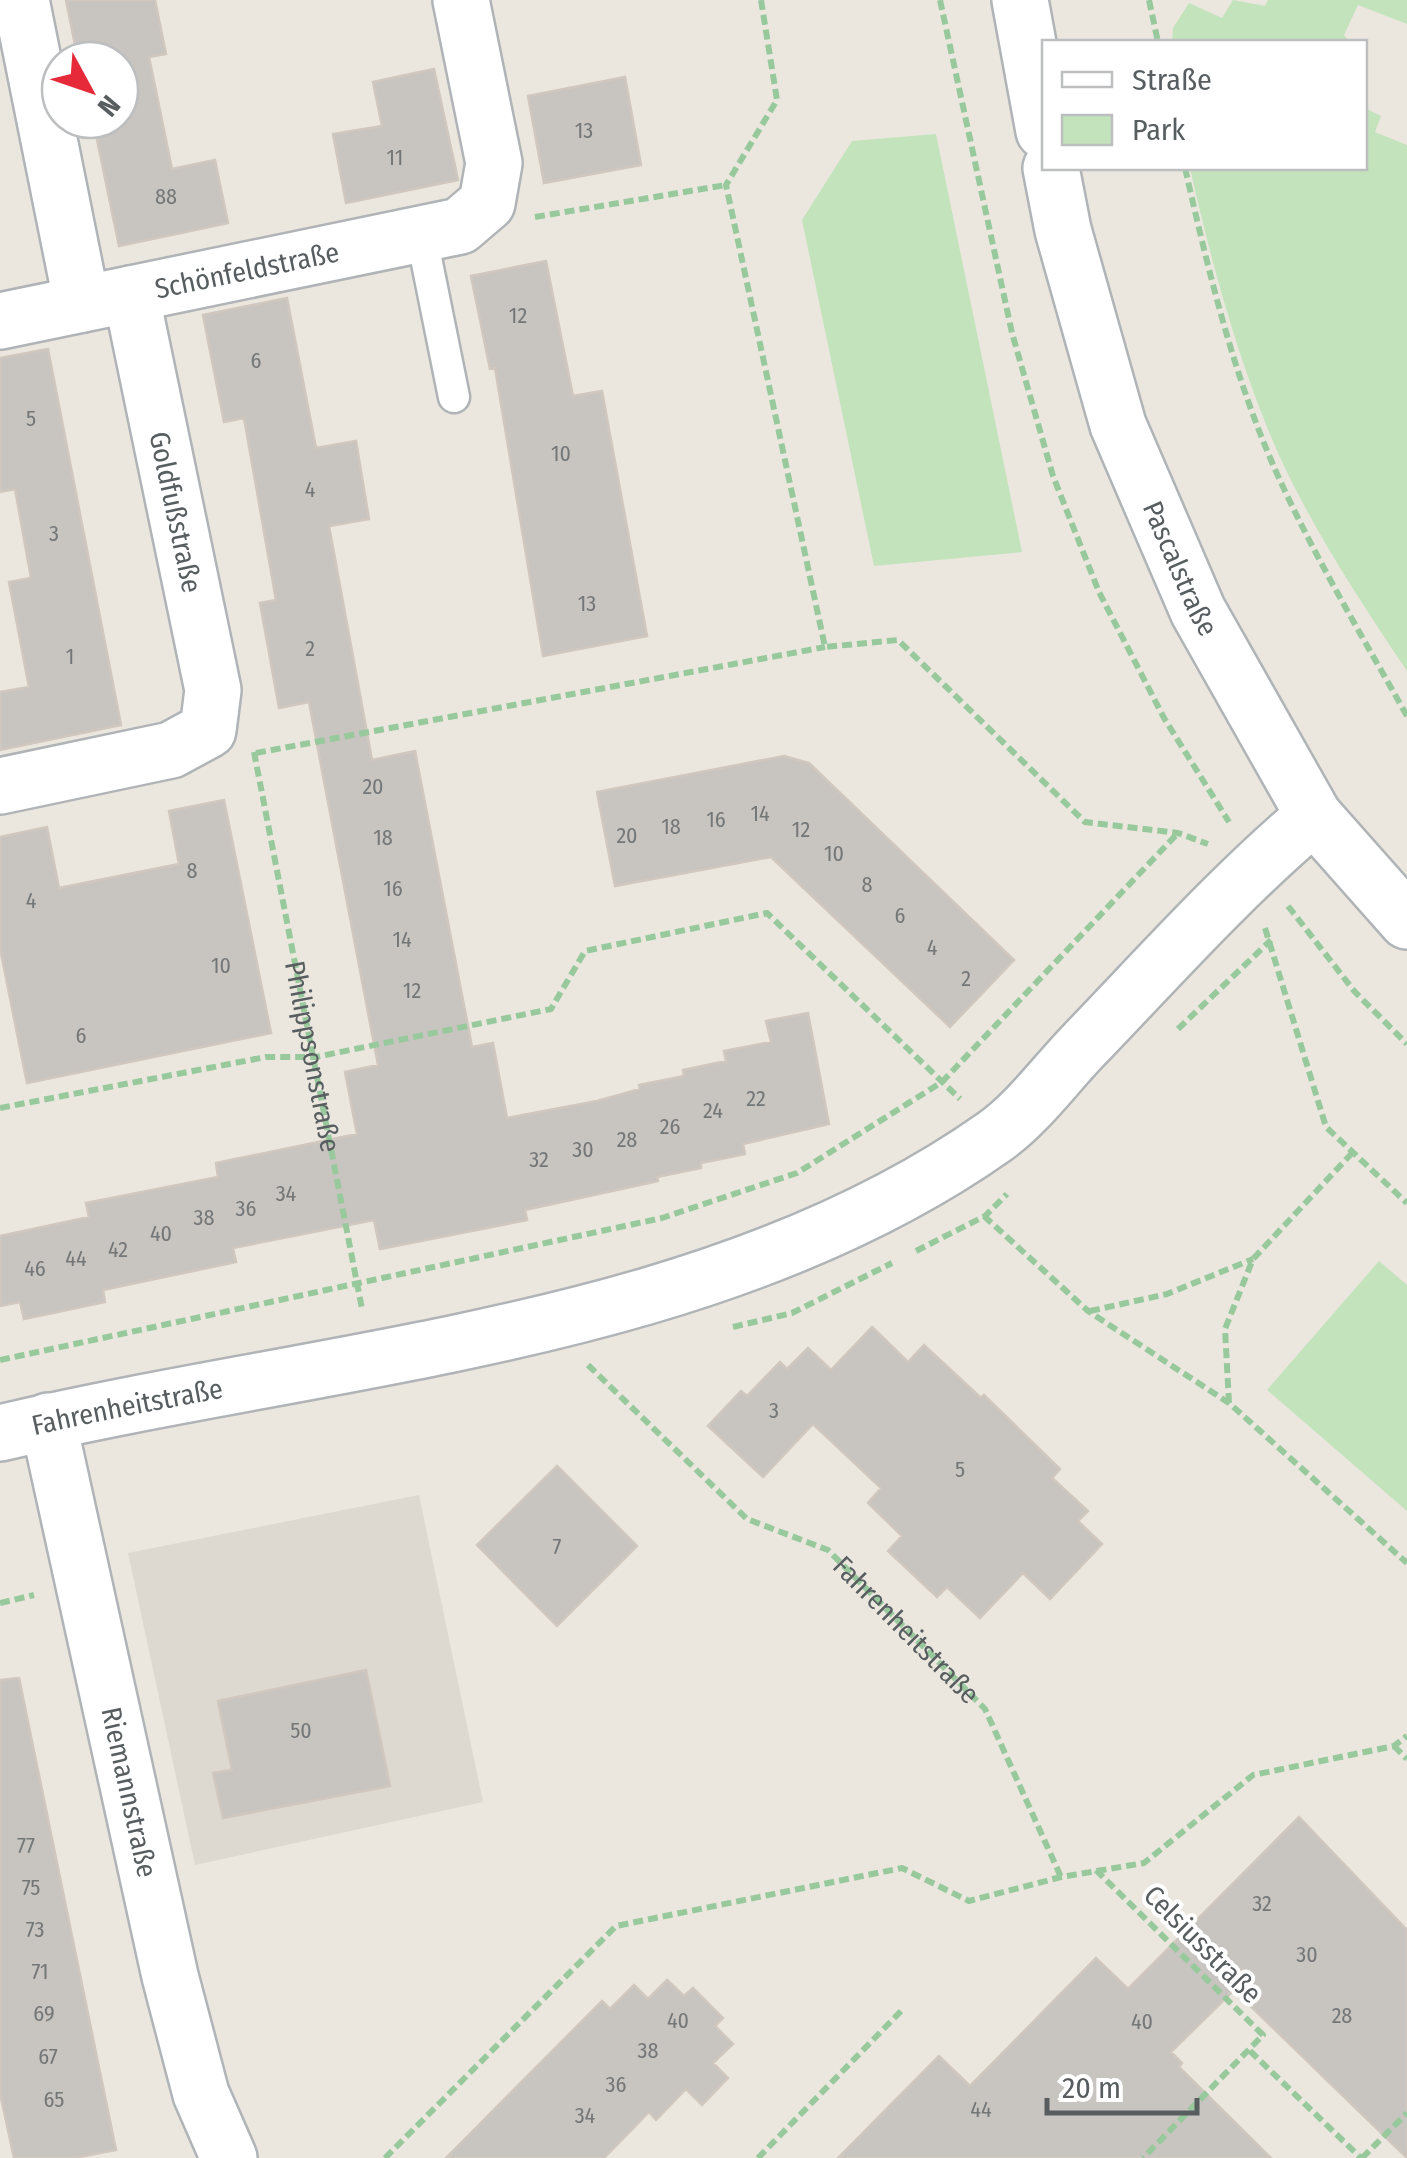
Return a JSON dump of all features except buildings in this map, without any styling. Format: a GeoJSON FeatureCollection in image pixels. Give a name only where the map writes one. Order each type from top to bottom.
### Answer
{"type":"FeatureCollection","features":[{"type":"Feature","properties":{"kind":"street","name":"Goldfußstraße"},"geometry":{"type":"LineString","coordinates":[[21,0],[213,690],[208,730]]}},
{"type":"Feature","properties":{"kind":"street"},"geometry":{"type":"LineString","coordinates":[[461,0],[494,164],[487,203]]}},
{"type":"Feature","properties":{"kind":"street"},"geometry":{"type":"LineString","coordinates":[[1020,0],[1042,120]]}},
{"type":"Feature","properties":{"kind":"street","name":"Pascalstraße"},"geometry":{"type":"LineString","coordinates":[[1051,170],[1063,230],[1118,425],[1198,611],[1314,816],[1407,921]]}},
{"type":"Feature","properties":{"kind":"street","name":"Schönfeldstraße"},"geometry":{"type":"LineString","coordinates":[[0,321],[460,226],[487,203]]}},
{"type":"Feature","properties":{"kind":"street"},"geometry":{"type":"LineString","coordinates":[[0,786],[170,750],[208,730]]}},
{"type":"Feature","properties":{"kind":"street","name":"Fahrenheitstraße"},"geometry":{"type":"LineString","coordinates":[[24,1427],[550,1324],[692,1283],[814,1237],[937,1172],[997,1135],[1241,881],[1314,816]]}},
{"type":"Feature","properties":{"kind":"street","name":"Riemannstraße"},"geometry":{"type":"LineString","coordinates":[[24,1427],[201,2094],[229,2158]]}},
{"type":"Feature","properties":{"kind":"lane"},"geometry":{"type":"LineString","coordinates":[[421,234],[454,397]]}},
{"type":"Feature","properties":{"kind":"path"},"geometry":{"type":"LineString","coordinates":[[762,0],[777,100],[726,185],[824,646]]}},
{"type":"Feature","properties":{"kind":"path"},"geometry":{"type":"LineString","coordinates":[[1149,0],[1158,40]]}},
{"type":"Feature","properties":{"kind":"path"},"geometry":{"type":"LineString","coordinates":[[1184,170],[1218,311],[1273,464],[1322,566],[1407,716]]}},
{"type":"Feature","properties":{"kind":"path"},"geometry":{"type":"LineString","coordinates":[[487,203],[531,218],[726,185]]}},
{"type":"Feature","properties":{"kind":"path"},"geometry":{"type":"LineString","coordinates":[[208,730],[256,754],[824,646],[898,640],[1085,822],[1178,834],[1207,842],[1241,881],[1271,940],[1326,1127],[1407,1203]]}},
{"type":"Feature","properties":{"kind":"path","name":"Philippsonstraße"},"geometry":{"type":"LineString","coordinates":[[256,754],[356,1286],[374,1356]]}},
{"type":"Feature","properties":{"kind":"path"},"geometry":{"type":"LineString","coordinates":[[0,1360],[662,1218],[797,1173],[942,1082],[1178,834]]}},
{"type":"Feature","properties":{"kind":"path"},"geometry":{"type":"LineString","coordinates":[[0,1108],[266,1057],[316,1057],[551,1009],[585,950],[767,913],[997,1135]]}},
{"type":"Feature","properties":{"kind":"path"},"geometry":{"type":"LineString","coordinates":[[1228,1403],[1225,1328],[1253,1258],[1353,1152]]}},
{"type":"Feature","properties":{"kind":"path"},"geometry":{"type":"LineString","coordinates":[[937,1172],[1088,1311],[1228,1403],[1407,1563]]}},
{"type":"Feature","properties":{"kind":"path"},"geometry":{"type":"LineString","coordinates":[[1088,1311],[1167,1294],[1253,1258]]}},
{"type":"Feature","properties":{"kind":"path","name":"Fahrenheitstraße"},"geometry":{"type":"LineString","coordinates":[[550,1324],[747,1519],[828,1550],[986,1709],[1061,1877]]}},
{"type":"Feature","properties":{"kind":"path"},"geometry":{"type":"LineString","coordinates":[[385,2158],[616,1926],[902,1868],[969,1901],[1061,1877],[1144,1863],[1253,1776],[1394,1746],[1407,1736]]}},
{"type":"Feature","properties":{"kind":"path"},"geometry":{"type":"LineString","coordinates":[[1394,1746],[1407,1759]]}},
{"type":"Feature","properties":{"kind":"path","name":"Celsiusstraße"},"geometry":{"type":"LineString","coordinates":[[1095,1870],[1264,2035],[1250,2051]]}},
{"type":"Feature","properties":{"kind":"path"},"geometry":{"type":"LineString","coordinates":[[758,2158],[901,2011]]}},
{"type":"Feature","properties":{"kind":"path"},"geometry":{"type":"LineString","coordinates":[[1143,2158],[1250,2051],[1362,2158],[1407,2112]]}},
{"type":"Feature","properties":{"kind":"shaded area"},"geometry":{"type":"Polygon","coordinates":[[[419,1495],[483,1802],[195,1865],[128,1553],[419,1495]]]}},
{"type":"Feature","properties":{"kind":"green space"},"geometry":{"type":"Polygon","coordinates":[[[1233,0],[1265,6],[1268,0],[1407,0],[1407,24],[1358,5],[1344,35],[1348,40],[1172,40],[1173,28],[1189,3],[1222,18],[1233,0]]]}},
{"type":"Feature","properties":{"kind":"green space"},"geometry":{"type":"Polygon","coordinates":[[[1367,109],[1381,116],[1375,132],[1407,145],[1407,671],[1350,584],[1283,463],[1245,367],[1190,170],[1367,170],[1367,109]]]}},
{"type":"Feature","properties":{"kind":"green space"},"geometry":{"type":"Polygon","coordinates":[[[936,134],[1022,552],[874,566],[802,220],[852,141],[936,134]]]}},
{"type":"Feature","properties":{"kind":"green space"},"geometry":{"type":"Polygon","coordinates":[[[1379,1261],[1407,1285],[1407,1511],[1267,1390],[1379,1261]]]}}]}
